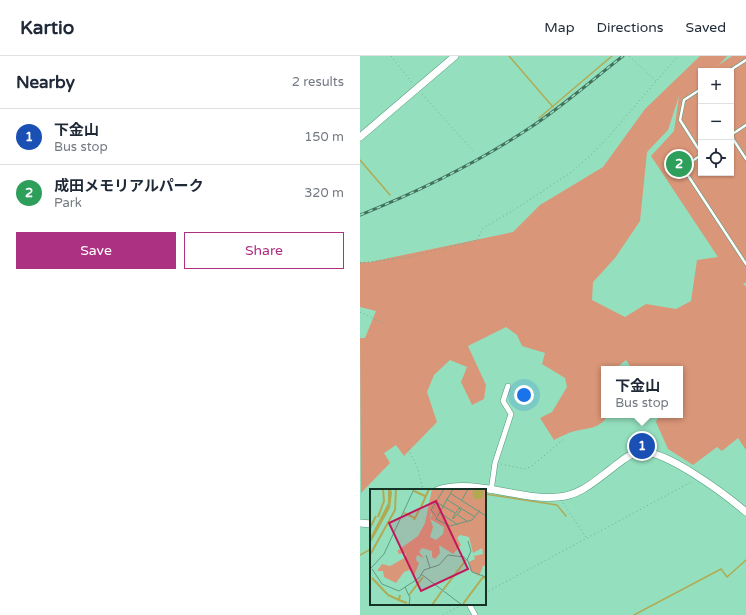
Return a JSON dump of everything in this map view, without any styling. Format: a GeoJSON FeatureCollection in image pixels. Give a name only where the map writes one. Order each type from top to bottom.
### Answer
{"type":"FeatureCollection","features":[{"type":"Feature","properties":{"kind":"street"},"geometry":{"type":"LineString","coordinates":[[360,137],[455,56]]}},
{"type":"Feature","properties":{"kind":"street"},"geometry":{"type":"LineString","coordinates":[[491,491],[495,463],[511,414],[503,401],[508,386]]}},
{"type":"Feature","properties":{"kind":"street"},"geometry":{"type":"LineString","coordinates":[[486,490],[547,498],[574,494],[585,489],[627,457],[639,452],[648,452],[666,458],[698,478],[746,512]]}},
{"type":"Feature","properties":{"kind":"street"},"geometry":{"type":"LineString","coordinates":[[442,489],[456,486],[477,489]]}},
{"type":"Feature","properties":{"kind":"street"},"geometry":{"type":"LineString","coordinates":[[360,523],[370,524]]}},
{"type":"Feature","properties":{"kind":"street"},"geometry":{"type":"LineString","coordinates":[[470,605],[475,615]]}},
{"type":"Feature","properties":{"kind":"lane"},"geometry":{"type":"LineString","coordinates":[[734,68],[746,60]]}},
{"type":"Feature","properties":{"kind":"lane"},"geometry":{"type":"LineString","coordinates":[[698,91],[684,100],[680,120],[698,149]]}},
{"type":"Feature","properties":{"kind":"lane"},"geometry":{"type":"LineString","coordinates":[[734,134],[746,125]]}},
{"type":"Feature","properties":{"kind":"lane"},"geometry":{"type":"LineString","coordinates":[[734,140],[746,160]]}},
{"type":"Feature","properties":{"kind":"lane"},"geometry":{"type":"LineString","coordinates":[[698,156],[688,164],[685,171],[746,264]]}},
{"type":"Feature","properties":{"kind":"path"},"geometry":{"type":"LineString","coordinates":[[391,56],[417,88],[473,151]]}},
{"type":"Feature","properties":{"kind":"path"},"geometry":{"type":"LineString","coordinates":[[628,56],[656,81]]}},
{"type":"Feature","properties":{"kind":"path"},"geometry":{"type":"LineString","coordinates":[[360,263],[409,258],[477,240],[483,228],[514,210],[573,171],[592,154],[610,136],[678,56]]}},
{"type":"Feature","properties":{"kind":"path"},"geometry":{"type":"LineString","coordinates":[[360,312],[383,323]]}},
{"type":"Feature","properties":{"kind":"path"},"geometry":{"type":"LineString","coordinates":[[495,463],[525,469],[532,466],[565,438]]}},
{"type":"Feature","properties":{"kind":"path"},"geometry":{"type":"LineString","coordinates":[[408,449],[417,466],[423,489]]}},
{"type":"Feature","properties":{"kind":"path"},"geometry":{"type":"LineString","coordinates":[[486,592],[698,478]]}},
{"type":"Feature","properties":{"kind":"path"},"geometry":{"type":"LineString","coordinates":[[558,497],[587,537]]}},
{"type":"Feature","properties":{"kind":"path"},"geometry":{"type":"LineString","coordinates":[[443,615],[462,605]]}},
{"type":"Feature","properties":{"kind":"shaded area"},"geometry":{"type":"Polygon","coordinates":[[[700,56],[727,56],[719,65],[732,56],[746,56],[746,283],[743,283],[746,287],[746,450],[738,438],[722,451],[717,447],[693,465],[668,449],[656,422],[658,418],[683,418],[683,366],[630,366],[626,360],[619,366],[601,366],[601,418],[606,418],[605,420],[593,427],[572,432],[554,440],[540,418],[552,412],[567,387],[565,378],[542,364],[545,353],[522,346],[517,335],[506,327],[468,346],[486,385],[484,399],[472,405],[461,382],[467,367],[450,360],[434,375],[427,392],[437,422],[404,456],[396,445],[384,453],[390,463],[361,493],[360,338],[365,338],[376,311],[360,307],[360,262],[370,262],[513,232],[540,205],[603,167],[645,109],[700,56]],[[679,96],[668,130],[647,152],[640,221],[615,258],[593,282],[592,300],[625,317],[646,304],[676,309],[691,301],[697,260],[718,257],[651,156],[674,131],[679,96]]]}},
{"type":"Feature","properties":{"kind":"waterway"},"geometry":{"type":"LineString","coordinates":[[509,56],[553,107]]}},
{"type":"Feature","properties":{"kind":"waterway"},"geometry":{"type":"LineString","coordinates":[[539,118],[612,56]]}},
{"type":"Feature","properties":{"kind":"waterway"},"geometry":{"type":"LineString","coordinates":[[360,160],[390,195]]}},
{"type":"Feature","properties":{"kind":"waterway"},"geometry":{"type":"LineString","coordinates":[[486,494],[557,505],[566,516]]}},
{"type":"Feature","properties":{"kind":"waterway"},"geometry":{"type":"LineString","coordinates":[[360,555],[370,550]]}},
{"type":"Feature","properties":{"kind":"waterway"},"geometry":{"type":"LineString","coordinates":[[634,615],[721,569],[727,577],[746,560]]}},
{"type":"Feature","properties":{"kind":"railway"},"geometry":{"type":"LineString","coordinates":[[360,215],[448,176],[490,153],[555,110],[623,56]]}},
{"type":"Feature","properties":{"kind":"place","name":"成田メモリアルパーク"},"geometry":{"type":"Point","coordinates":[679,164]}},
{"type":"Feature","properties":{"kind":"place","name":"下金山"},"geometry":{"type":"Point","coordinates":[642,446]}}]}
